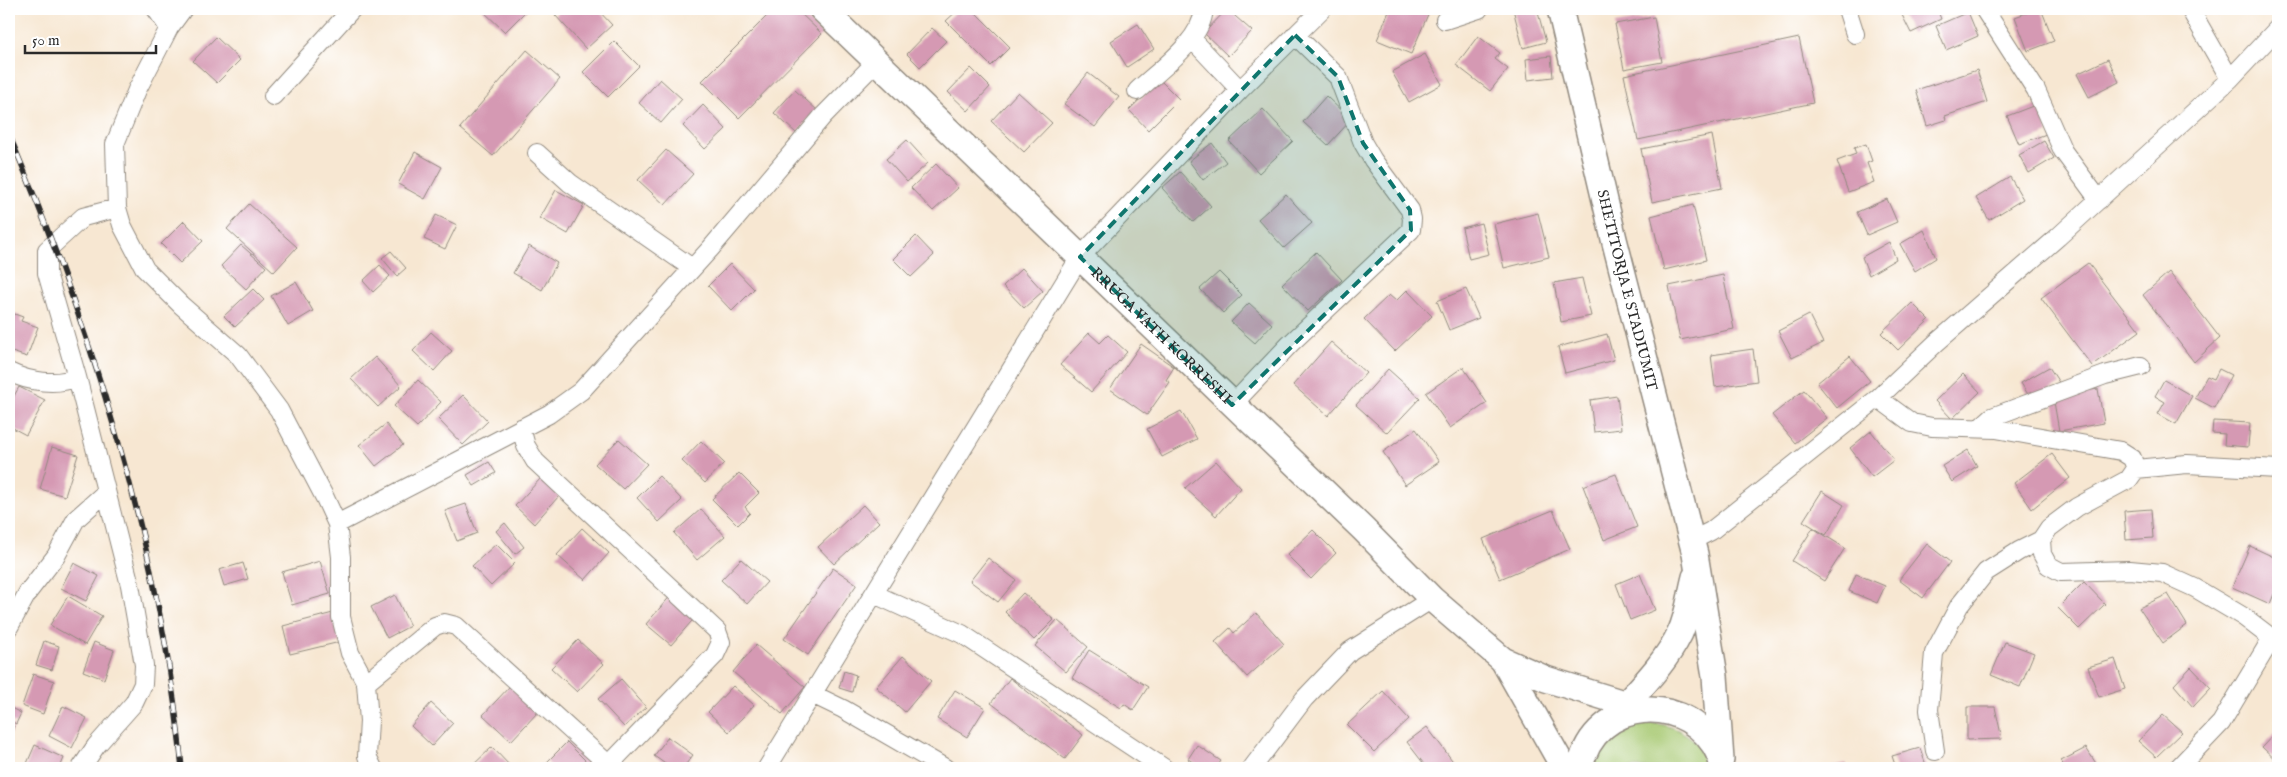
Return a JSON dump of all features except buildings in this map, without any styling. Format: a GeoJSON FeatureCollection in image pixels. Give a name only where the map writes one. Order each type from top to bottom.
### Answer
{"type":"FeatureCollection","features":[{"type":"Feature","properties":{"kind":"main road","name":"RRUGA VATH KORRESHI"},"geometry":{"type":"LineString","coordinates":[[822,9],[1363,529],[1432,599],[1503,660],[1546,679],[1636,707]]}},
{"type":"Feature","properties":{"kind":"main road","name":"SHETITORJA E STADIUMIT"},"geometry":{"type":"LineString","coordinates":[[1560,9],[1616,248],[1692,541],[1715,676],[1722,764]]}},
{"type":"Feature","properties":{"kind":"main road","name":"SHETITORJA E STADIUMIT"},"geometry":{"type":"LineString","coordinates":[[1636,707],[1679,634],[1686,617],[1697,570]]}},
{"type":"Feature","properties":{"kind":"main road"},"geometry":{"type":"LineString","coordinates":[[1578,689],[1607,689],[1630,684],[1648,674],[1664,659]]}},
{"type":"Feature","properties":{"kind":"main road","name":"RRUGA VATH KORRESHI"},"geometry":{"type":"LineString","coordinates":[[1503,660],[1564,768]]}},
{"type":"Feature","properties":{"kind":"main road"},"geometry":{"type":"LineString","coordinates":[[1580,768],[1587,747],[1607,725],[1636,707],[1674,713],[1698,726],[1716,747],[1722,764]]}},
{"type":"Feature","properties":{"kind":"street"},"geometry":{"type":"LineString","coordinates":[[156,9],[169,28]]}},
{"type":"Feature","properties":{"kind":"street"},"geometry":{"type":"LineString","coordinates":[[183,9],[169,28],[137,90],[116,144],[117,208],[122,225],[145,269],[238,355],[279,410],[337,524],[341,557],[341,617],[350,653],[366,683],[370,721],[367,756],[373,768]]}},
{"type":"Feature","properties":{"kind":"street"},"geometry":{"type":"LineString","coordinates":[[273,96],[352,9]]}},
{"type":"Feature","properties":{"kind":"street"},"geometry":{"type":"LineString","coordinates":[[1137,91],[1192,40],[1203,20],[1204,9]]}},
{"type":"Feature","properties":{"kind":"street"},"geometry":{"type":"LineString","coordinates":[[767,768],[1080,256],[1240,90],[1322,9]]}},
{"type":"Feature","properties":{"kind":"street"},"geometry":{"type":"LineString","coordinates":[[1445,20],[1479,9]]}},
{"type":"Feature","properties":{"kind":"street"},"geometry":{"type":"LineString","coordinates":[[1847,9],[1855,34]]}},
{"type":"Feature","properties":{"kind":"street"},"geometry":{"type":"LineString","coordinates":[[1984,9],[2036,90],[2063,150],[2098,200]]}},
{"type":"Feature","properties":{"kind":"street"},"geometry":{"type":"LineString","coordinates":[[2190,9],[2230,78]]}},
{"type":"Feature","properties":{"kind":"street"},"geometry":{"type":"LineString","coordinates":[[1692,541],[1711,532],[1878,398],[2230,78],[2278,28]]}},
{"type":"Feature","properties":{"kind":"street"},"geometry":{"type":"LineString","coordinates":[[1232,404],[1290,344],[1411,230],[1412,219],[1410,210],[1373,160],[1363,143],[1338,77],[1295,35]]}},
{"type":"Feature","properties":{"kind":"street"},"geometry":{"type":"LineString","coordinates":[[1192,40],[1240,90]]}},
{"type":"Feature","properties":{"kind":"street"},"geometry":{"type":"LineString","coordinates":[[337,524],[549,414],[581,391],[692,268],[823,116],[876,62]]}},
{"type":"Feature","properties":{"kind":"street"},"geometry":{"type":"LineString","coordinates":[[536,153],[570,183],[692,268]]}},
{"type":"Feature","properties":{"kind":"street"},"geometry":{"type":"LineString","coordinates":[[82,768],[96,746],[134,703],[143,684],[144,665],[130,586],[77,377],[48,273],[47,250],[83,217],[117,208]]}},
{"type":"Feature","properties":{"kind":"street"},"geometry":{"type":"LineString","coordinates":[[1981,427],[1992,416],[2105,375],[2141,366]]}},
{"type":"Feature","properties":{"kind":"street"},"geometry":{"type":"LineString","coordinates":[[9,372],[47,382],[65,382],[77,377]]}},
{"type":"Feature","properties":{"kind":"street"},"geometry":{"type":"LineString","coordinates":[[1878,398],[1912,424],[1932,428],[1981,427],[2041,435],[2121,451],[2132,458],[2136,469]]}},
{"type":"Feature","properties":{"kind":"street"},"geometry":{"type":"LineString","coordinates":[[366,683],[435,626],[444,623],[456,626],[607,766],[715,654],[721,642],[717,631],[535,461],[526,446],[521,428]]}},
{"type":"Feature","properties":{"kind":"street"},"geometry":{"type":"LineString","coordinates":[[2178,768],[2221,722],[2275,641],[2244,616],[2195,588],[2162,573],[2130,570],[2061,572],[2048,565],[2045,560],[2042,554],[2042,540],[2049,528],[2077,507],[2129,479],[2136,469],[2186,464],[2278,469]]}},
{"type":"Feature","properties":{"kind":"street"},"geometry":{"type":"LineString","coordinates":[[9,627],[28,592],[56,556],[76,519],[105,493]]}},
{"type":"Feature","properties":{"kind":"street"},"geometry":{"type":"LineString","coordinates":[[1935,751],[1929,710],[1934,653],[1959,606],[1986,572],[2018,551],[2042,540]]}},
{"type":"Feature","properties":{"kind":"street"},"geometry":{"type":"LineString","coordinates":[[874,594],[962,634],[1164,768]]}},
{"type":"Feature","properties":{"kind":"street"},"geometry":{"type":"LineString","coordinates":[[1252,768],[1304,699],[1350,651],[1432,599]]}},
{"type":"Feature","properties":{"kind":"street"},"geometry":{"type":"LineString","coordinates":[[812,694],[843,709],[945,768]]}},
{"type":"Feature","properties":{"kind":"highlighted area"},"geometry":{"type":"Polygon","coordinates":[[[1295,35],[1338,77],[1363,143],[1410,210],[1411,230],[1232,405],[1080,257],[1295,35]]]}},
{"type":"Feature","properties":{"kind":"green space"},"geometry":{"type":"Polygon","coordinates":[[[1645,723],[1667,726],[1686,734],[1701,748],[1710,768],[1593,768],[1602,751],[1613,738],[1635,725],[1645,723]]]}},
{"type":"Feature","properties":{"kind":"railway"},"geometry":{"type":"LineString","coordinates":[[9,134],[68,286],[95,365],[119,445],[140,525],[158,606],[172,687],[182,768]]}}]}
